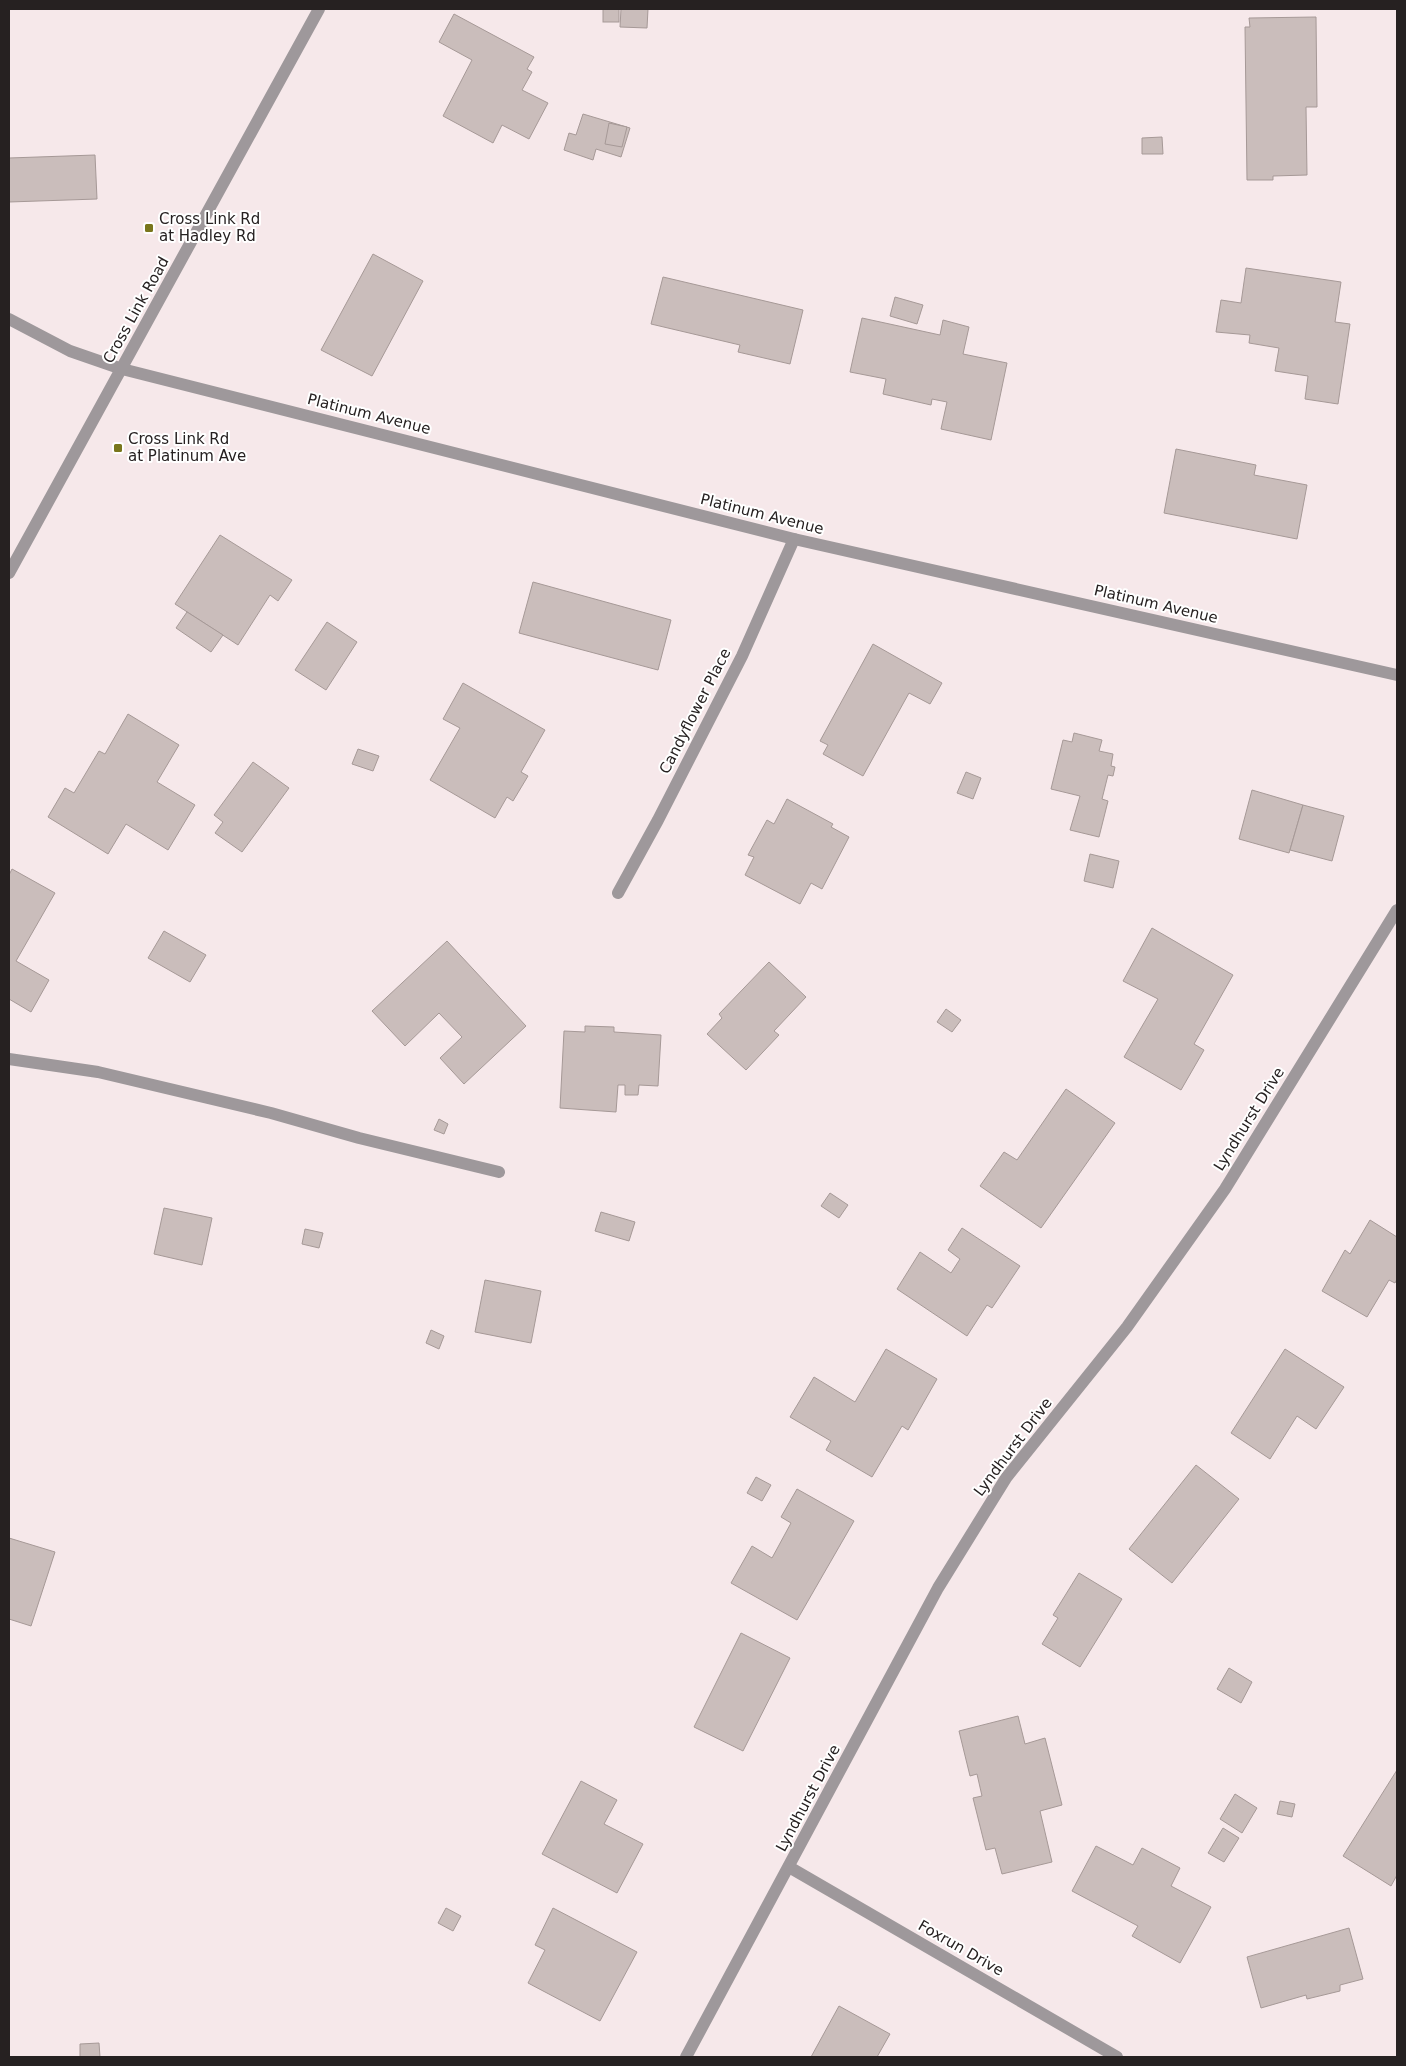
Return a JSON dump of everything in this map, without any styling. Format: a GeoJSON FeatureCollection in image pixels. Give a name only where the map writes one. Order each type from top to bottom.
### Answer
{"type":"FeatureCollection","features":[{"type":"Feature","properties":{"kind":"street","name":"Cross Link Road"},"geometry":{"type":"LineString","coordinates":[[9,573],[319,9]]}},
{"type":"Feature","properties":{"kind":"street","name":"Platinum Avenue"},"geometry":{"type":"LineString","coordinates":[[9,320],[70,351],[122,369],[794,539],[1397,675]]}},
{"type":"Feature","properties":{"kind":"street","name":"Candyflower Place"},"geometry":{"type":"LineString","coordinates":[[618,893],[658,820],[742,656],[794,539]]}},
{"type":"Feature","properties":{"kind":"street","name":"Lyndhurst Drive"},"geometry":{"type":"LineString","coordinates":[[686,2057],[938,1588],[1006,1478],[1126,1326],[1225,1189],[1397,910]]}},
{"type":"Feature","properties":{"kind":"street"},"geometry":{"type":"LineString","coordinates":[[9,1059],[98,1072],[499,1172]]}},
{"type":"Feature","properties":{"kind":"street","name":"Foxrun Drive"},"geometry":{"type":"LineString","coordinates":[[789,1867],[1117,2057]]}},
{"type":"Feature","properties":{"kind":"building"},"geometry":{"type":"Polygon","coordinates":[[[603,9],[619,9],[619,22],[603,22],[603,9]]]}},
{"type":"Feature","properties":{"kind":"building"},"geometry":{"type":"Polygon","coordinates":[[[621,9],[648,9],[647,28],[620,27],[621,9]]]}},
{"type":"Feature","properties":{"kind":"building"},"geometry":{"type":"Polygon","coordinates":[[[454,14],[534,57],[527,69],[532,72],[522,90],[548,103],[529,139],[502,125],[493,143],[443,116],[472,60],[439,42],[454,14]]]}},
{"type":"Feature","properties":{"kind":"building"},"geometry":{"type":"Polygon","coordinates":[[[1316,17],[1317,107],[1306,107],[1307,175],[1273,176],[1273,180],[1247,180],[1245,27],[1250,27],[1249,18],[1316,17]]]}},
{"type":"Feature","properties":{"kind":"building"},"geometry":{"type":"Polygon","coordinates":[[[583,114],[630,128],[621,157],[596,149],[593,160],[564,150],[569,133],[576,135],[583,114]]]}},
{"type":"Feature","properties":{"kind":"building"},"geometry":{"type":"Polygon","coordinates":[[[609,123],[627,127],[622,147],[605,144],[609,123]]]}},
{"type":"Feature","properties":{"kind":"building"},"geometry":{"type":"Polygon","coordinates":[[[1162,137],[1163,154],[1142,154],[1142,138],[1162,137]]]}},
{"type":"Feature","properties":{"kind":"building"},"geometry":{"type":"Polygon","coordinates":[[[95,155],[97,199],[9,202],[9,158],[95,155]]]}},
{"type":"Feature","properties":{"kind":"building"},"geometry":{"type":"Polygon","coordinates":[[[373,254],[423,281],[372,376],[321,350],[373,254]]]}},
{"type":"Feature","properties":{"kind":"building"},"geometry":{"type":"Polygon","coordinates":[[[1246,268],[1341,282],[1335,322],[1350,324],[1338,404],[1305,399],[1308,376],[1275,371],[1279,348],[1249,343],[1250,335],[1216,332],[1221,300],[1241,303],[1246,268]]]}},
{"type":"Feature","properties":{"kind":"building"},"geometry":{"type":"Polygon","coordinates":[[[663,277],[803,310],[790,364],[738,352],[740,345],[651,324],[663,277]]]}},
{"type":"Feature","properties":{"kind":"building"},"geometry":{"type":"Polygon","coordinates":[[[895,297],[923,305],[917,324],[890,316],[895,297]]]}},
{"type":"Feature","properties":{"kind":"building"},"geometry":{"type":"Polygon","coordinates":[[[862,318],[940,335],[943,320],[969,327],[963,354],[1007,363],[991,440],[941,429],[947,402],[932,399],[931,405],[883,394],[886,379],[850,372],[862,318]]]}},
{"type":"Feature","properties":{"kind":"building"},"geometry":{"type":"Polygon","coordinates":[[[1176,449],[1256,465],[1254,475],[1307,485],[1297,539],[1164,513],[1176,449]]]}},
{"type":"Feature","properties":{"kind":"building"},"geometry":{"type":"Polygon","coordinates":[[[220,535],[292,580],[278,601],[270,595],[238,645],[175,604],[220,535]]]}},
{"type":"Feature","properties":{"kind":"building"},"geometry":{"type":"Polygon","coordinates":[[[533,582],[671,620],[658,670],[519,633],[533,582]]]}},
{"type":"Feature","properties":{"kind":"building"},"geometry":{"type":"Polygon","coordinates":[[[187,612],[223,635],[211,652],[176,628],[187,612]]]}},
{"type":"Feature","properties":{"kind":"building"},"geometry":{"type":"Polygon","coordinates":[[[327,622],[357,642],[326,690],[295,670],[327,622]]]}},
{"type":"Feature","properties":{"kind":"building"},"geometry":{"type":"Polygon","coordinates":[[[873,644],[942,683],[930,704],[909,693],[863,776],[823,754],[828,745],[820,741],[873,644]]]}},
{"type":"Feature","properties":{"kind":"building"},"geometry":{"type":"Polygon","coordinates":[[[463,683],[545,730],[521,772],[528,776],[513,801],[507,797],[495,818],[430,780],[460,728],[443,719],[463,683]]]}},
{"type":"Feature","properties":{"kind":"building"},"geometry":{"type":"Polygon","coordinates":[[[128,714],[179,745],[157,782],[195,805],[168,850],[126,824],[108,854],[48,817],[65,788],[74,793],[99,751],[105,754],[128,714]]]}},
{"type":"Feature","properties":{"kind":"building"},"geometry":{"type":"Polygon","coordinates":[[[1074,733],[1102,740],[1099,751],[1113,754],[1111,766],[1115,767],[1113,776],[1108,775],[1102,799],[1108,801],[1099,837],[1070,830],[1080,796],[1051,789],[1063,740],[1072,742],[1074,733]]]}},
{"type":"Feature","properties":{"kind":"building"},"geometry":{"type":"Polygon","coordinates":[[[358,749],[379,756],[373,771],[352,764],[358,749]]]}},
{"type":"Feature","properties":{"kind":"building"},"geometry":{"type":"Polygon","coordinates":[[[253,762],[289,788],[242,852],[215,833],[223,822],[214,815],[253,762]]]}},
{"type":"Feature","properties":{"kind":"building"},"geometry":{"type":"Polygon","coordinates":[[[966,772],[981,778],[973,799],[957,793],[966,772]]]}},
{"type":"Feature","properties":{"kind":"building"},"geometry":{"type":"Polygon","coordinates":[[[1252,790],[1303,805],[1289,853],[1239,839],[1252,790]]]}},
{"type":"Feature","properties":{"kind":"building"},"geometry":{"type":"Polygon","coordinates":[[[787,799],[833,824],[831,827],[849,837],[822,889],[811,883],[800,904],[745,875],[754,857],[748,855],[767,820],[774,824],[787,799]]]}},
{"type":"Feature","properties":{"kind":"building"},"geometry":{"type":"Polygon","coordinates":[[[1303,805],[1344,816],[1332,861],[1290,850],[1303,805]]]}},
{"type":"Feature","properties":{"kind":"building"},"geometry":{"type":"Polygon","coordinates":[[[1090,854],[1119,861],[1113,888],[1084,881],[1090,854]]]}},
{"type":"Feature","properties":{"kind":"building"},"geometry":{"type":"Polygon","coordinates":[[[12,869],[55,893],[16,961],[49,980],[31,1012],[9,999],[9,875],[12,869]]]}},
{"type":"Feature","properties":{"kind":"building"},"geometry":{"type":"Polygon","coordinates":[[[1152,928],[1233,975],[1194,1044],[1204,1050],[1181,1090],[1124,1057],[1158,999],[1123,981],[1152,928]]]}},
{"type":"Feature","properties":{"kind":"building"},"geometry":{"type":"Polygon","coordinates":[[[164,931],[206,955],[190,982],[148,958],[164,931]]]}},
{"type":"Feature","properties":{"kind":"building"},"geometry":{"type":"Polygon","coordinates":[[[447,941],[526,1026],[464,1084],[440,1058],[462,1037],[439,1013],[405,1046],[372,1011],[447,941]]]}},
{"type":"Feature","properties":{"kind":"building"},"geometry":{"type":"Polygon","coordinates":[[[769,962],[806,997],[774,1031],[779,1035],[746,1070],[707,1034],[722,1018],[719,1014],[769,962]]]}},
{"type":"Feature","properties":{"kind":"building"},"geometry":{"type":"Polygon","coordinates":[[[946,1009],[961,1020],[952,1032],[937,1022],[946,1009]]]}},
{"type":"Feature","properties":{"kind":"building"},"geometry":{"type":"Polygon","coordinates":[[[585,1026],[614,1027],[614,1032],[661,1035],[658,1086],[639,1085],[638,1095],[625,1095],[625,1085],[618,1085],[616,1112],[560,1108],[564,1031],[585,1032],[585,1026]]]}},
{"type":"Feature","properties":{"kind":"building"},"geometry":{"type":"Polygon","coordinates":[[[1066,1089],[1115,1123],[1041,1228],[980,1186],[1004,1152],[1017,1160],[1066,1089]]]}},
{"type":"Feature","properties":{"kind":"building"},"geometry":{"type":"Polygon","coordinates":[[[439,1119],[448,1124],[444,1134],[434,1130],[439,1119]]]}},
{"type":"Feature","properties":{"kind":"building"},"geometry":{"type":"Polygon","coordinates":[[[830,1193],[848,1205],[839,1218],[821,1206],[830,1193]]]}},
{"type":"Feature","properties":{"kind":"building"},"geometry":{"type":"Polygon","coordinates":[[[164,1208],[212,1218],[202,1265],[154,1254],[164,1208]]]}},
{"type":"Feature","properties":{"kind":"building"},"geometry":{"type":"Polygon","coordinates":[[[601,1212],[635,1222],[629,1241],[595,1231],[601,1212]]]}},
{"type":"Feature","properties":{"kind":"building"},"geometry":{"type":"Polygon","coordinates":[[[1370,1220],[1397,1237],[1397,1279],[1395,1283],[1389,1280],[1367,1317],[1322,1291],[1345,1250],[1350,1254],[1370,1220]]]}},
{"type":"Feature","properties":{"kind":"building"},"geometry":{"type":"Polygon","coordinates":[[[962,1228],[1020,1266],[992,1308],[987,1305],[967,1336],[897,1289],[920,1252],[951,1273],[960,1259],[948,1250],[962,1228]]]}},
{"type":"Feature","properties":{"kind":"building"},"geometry":{"type":"Polygon","coordinates":[[[305,1229],[323,1233],[319,1248],[302,1244],[305,1229]]]}},
{"type":"Feature","properties":{"kind":"building"},"geometry":{"type":"Polygon","coordinates":[[[485,1280],[541,1291],[531,1343],[475,1332],[485,1280]]]}},
{"type":"Feature","properties":{"kind":"building"},"geometry":{"type":"Polygon","coordinates":[[[431,1330],[444,1336],[439,1349],[426,1343],[431,1330]]]}},
{"type":"Feature","properties":{"kind":"building"},"geometry":{"type":"Polygon","coordinates":[[[886,1349],[937,1379],[908,1430],[902,1426],[872,1477],[826,1450],[831,1441],[790,1417],[814,1377],[855,1402],[886,1349]]]}},
{"type":"Feature","properties":{"kind":"building"},"geometry":{"type":"Polygon","coordinates":[[[1285,1349],[1344,1387],[1316,1429],[1297,1416],[1270,1459],[1231,1433],[1285,1349]]]}},
{"type":"Feature","properties":{"kind":"building"},"geometry":{"type":"Polygon","coordinates":[[[1196,1465],[1239,1499],[1172,1583],[1129,1549],[1196,1465]]]}},
{"type":"Feature","properties":{"kind":"building"},"geometry":{"type":"Polygon","coordinates":[[[756,1477],[771,1485],[762,1501],[747,1493],[756,1477]]]}},
{"type":"Feature","properties":{"kind":"building"},"geometry":{"type":"Polygon","coordinates":[[[797,1489],[854,1521],[797,1620],[731,1583],[752,1546],[772,1558],[791,1523],[781,1517],[797,1489]]]}},
{"type":"Feature","properties":{"kind":"building"},"geometry":{"type":"Polygon","coordinates":[[[9,1538],[55,1552],[31,1626],[9,1619],[9,1538]]]}},
{"type":"Feature","properties":{"kind":"building"},"geometry":{"type":"Polygon","coordinates":[[[1079,1573],[1122,1599],[1080,1667],[1042,1644],[1058,1618],[1053,1615],[1079,1573]]]}},
{"type":"Feature","properties":{"kind":"building"},"geometry":{"type":"Polygon","coordinates":[[[741,1633],[790,1658],[743,1751],[694,1727],[741,1633]]]}},
{"type":"Feature","properties":{"kind":"building"},"geometry":{"type":"Polygon","coordinates":[[[1229,1668],[1252,1682],[1241,1703],[1217,1689],[1229,1668]]]}},
{"type":"Feature","properties":{"kind":"building"},"geometry":{"type":"Polygon","coordinates":[[[1018,1716],[1025,1744],[1045,1738],[1062,1805],[1040,1811],[1052,1862],[1002,1874],[995,1848],[986,1850],[973,1798],[982,1796],[977,1774],[970,1776],[959,1731],[1018,1716]]]}},
{"type":"Feature","properties":{"kind":"building"},"geometry":{"type":"Polygon","coordinates":[[[1397,1770],[1397,1875],[1391,1886],[1343,1856],[1397,1770]]]}},
{"type":"Feature","properties":{"kind":"building"},"geometry":{"type":"Polygon","coordinates":[[[581,1781],[617,1800],[604,1824],[643,1844],[617,1893],[542,1854],[581,1781]]]}},
{"type":"Feature","properties":{"kind":"building"},"geometry":{"type":"Polygon","coordinates":[[[1235,1794],[1257,1808],[1242,1833],[1220,1819],[1235,1794]]]}},
{"type":"Feature","properties":{"kind":"building"},"geometry":{"type":"Polygon","coordinates":[[[1280,1801],[1295,1804],[1292,1817],[1277,1814],[1280,1801]]]}},
{"type":"Feature","properties":{"kind":"building"},"geometry":{"type":"Polygon","coordinates":[[[1223,1828],[1239,1838],[1224,1862],[1208,1853],[1223,1828]]]}},
{"type":"Feature","properties":{"kind":"building"},"geometry":{"type":"Polygon","coordinates":[[[1096,1846],[1133,1865],[1142,1848],[1180,1868],[1171,1886],[1211,1907],[1180,1963],[1132,1936],[1138,1926],[1072,1891],[1096,1846]]]}},
{"type":"Feature","properties":{"kind":"building"},"geometry":{"type":"Polygon","coordinates":[[[446,1908],[461,1916],[453,1931],[438,1923],[446,1908]]]}},
{"type":"Feature","properties":{"kind":"building"},"geometry":{"type":"Polygon","coordinates":[[[553,1908],[637,1952],[600,2021],[528,1983],[545,1950],[535,1945],[553,1908]]]}},
{"type":"Feature","properties":{"kind":"building"},"geometry":{"type":"Polygon","coordinates":[[[1349,1928],[1363,1979],[1340,1985],[1340,1991],[1307,1999],[1306,1995],[1261,2008],[1247,1957],[1349,1928]]]}},
{"type":"Feature","properties":{"kind":"building"},"geometry":{"type":"Polygon","coordinates":[[[839,2006],[890,2034],[877,2057],[811,2057],[839,2006]]]}},
{"type":"Feature","properties":{"kind":"building"},"geometry":{"type":"Polygon","coordinates":[[[99,2043],[100,2057],[80,2057],[80,2044],[99,2043]]]}},
{"type":"Feature","properties":{"kind":"place","name":"Cross Link Rd at Hadley Rd"},"geometry":{"type":"Point","coordinates":[149,228]}},
{"type":"Feature","properties":{"kind":"place","name":"Cross Link Rd at Platinum Ave"},"geometry":{"type":"Point","coordinates":[118,448]}}]}
